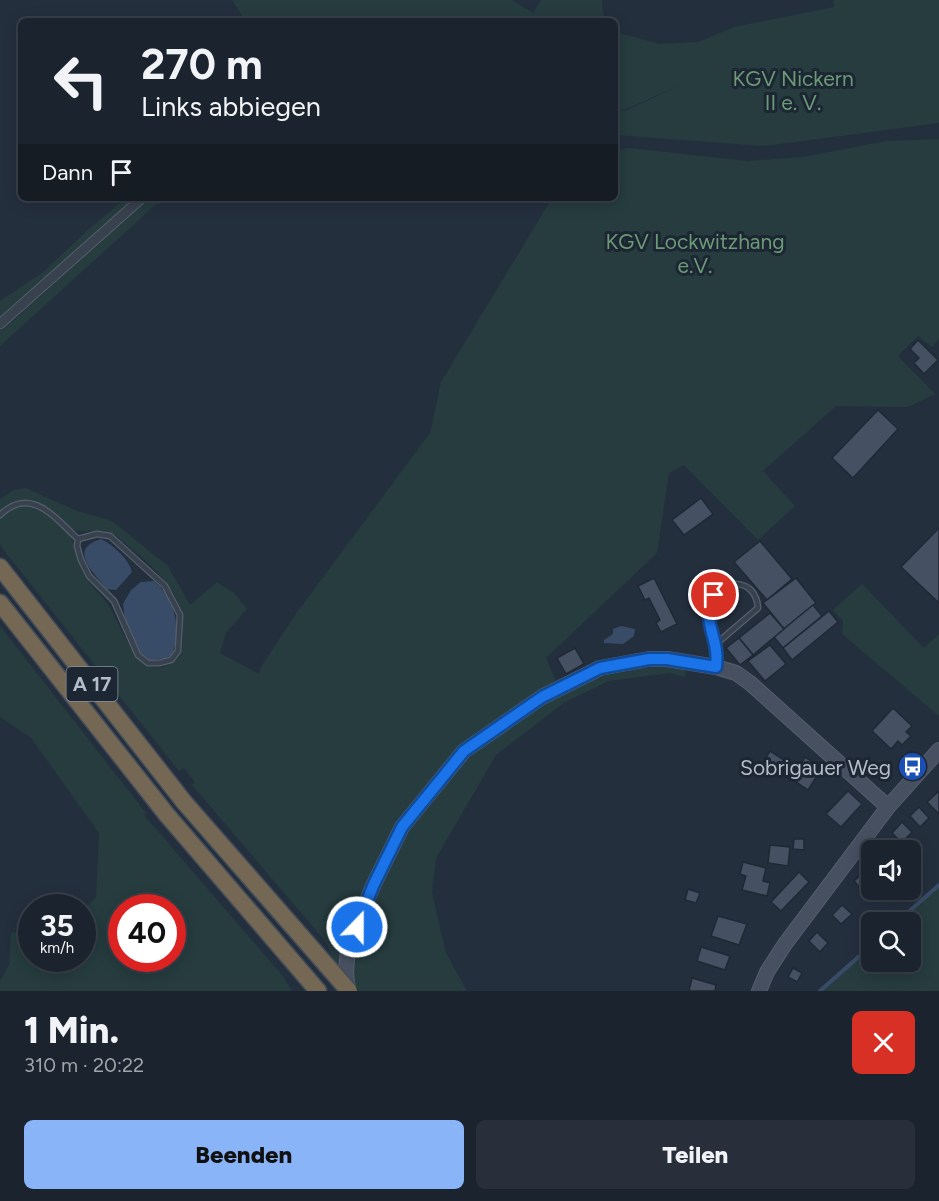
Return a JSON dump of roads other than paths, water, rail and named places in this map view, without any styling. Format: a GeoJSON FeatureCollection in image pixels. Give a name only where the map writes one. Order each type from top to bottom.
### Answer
{"type":"FeatureCollection","features":[{"type":"Feature","properties":{"kind":"highway","name":"A 17"},"geometry":{"type":"LineString","coordinates":[[0,567],[184,801],[348,991]]}},
{"type":"Feature","properties":{"kind":"highway","name":"A 17"},"geometry":{"type":"LineString","coordinates":[[0,603],[167,815],[318,991]]}},
{"type":"Feature","properties":{"kind":"street"},"geometry":{"type":"LineString","coordinates":[[0,324],[139,201]]}},
{"type":"Feature","properties":{"kind":"street"},"geometry":{"type":"LineString","coordinates":[[348,991],[346,972],[348,947],[373,886],[402,827],[464,751],[542,697],[600,668],[649,659],[667,659],[716,667],[736,674],[750,683],[888,807]]}},
{"type":"Feature","properties":{"kind":"street"},"geometry":{"type":"LineString","coordinates":[[759,991],[767,972],[785,944],[888,807],[939,750]]}},
{"type":"Feature","properties":{"kind":"lane"},"geometry":{"type":"LineString","coordinates":[[0,515],[18,503],[36,504],[78,539]]}},
{"type":"Feature","properties":{"kind":"lane"},"geometry":{"type":"LineString","coordinates":[[97,534],[110,536],[165,586],[180,615],[179,642],[175,657],[165,662],[148,663],[138,655],[122,624],[114,601],[89,576],[81,560],[77,546],[78,539],[97,534]]}},
{"type":"Feature","properties":{"kind":"lane"},"geometry":{"type":"LineString","coordinates":[[716,644],[758,608],[758,598],[742,584],[734,583],[724,587],[714,595],[708,605],[708,616],[718,654],[716,667]]}},
{"type":"Feature","properties":{"kind":"water"},"geometry":{"type":"Polygon","coordinates":[[[101,539],[120,553],[128,562],[132,572],[116,590],[107,589],[86,562],[86,549],[91,543],[101,539]]]}},
{"type":"Feature","properties":{"kind":"water"},"geometry":{"type":"Polygon","coordinates":[[[154,581],[172,606],[176,635],[172,655],[150,660],[141,653],[125,619],[123,604],[131,590],[141,582],[154,581]]]}},
{"type":"Feature","properties":{"kind":"water"},"geometry":{"type":"Polygon","coordinates":[[[621,626],[635,629],[634,636],[623,644],[604,643],[604,640],[613,634],[613,629],[621,626]]]}},
{"type":"Feature","properties":{"kind":"waterway"},"geometry":{"type":"LineString","coordinates":[[908,912],[939,885]]}},
{"type":"Feature","properties":{"kind":"waterway"},"geometry":{"type":"LineString","coordinates":[[820,991],[861,955]]}},
{"type":"Feature","properties":{"kind":"place","name":"Sobrigauer Weg"},"geometry":{"type":"Point","coordinates":[912,767]}},
{"type":"Feature","properties":{"kind":"park label","name":"KGV Nickern II e. V."},"geometry":{"type":"Point","coordinates":[793,90]}},
{"type":"Feature","properties":{"kind":"park label","name":"KGV Lockwitzhang e.V."},"geometry":{"type":"Point","coordinates":[695,253]}}]}
